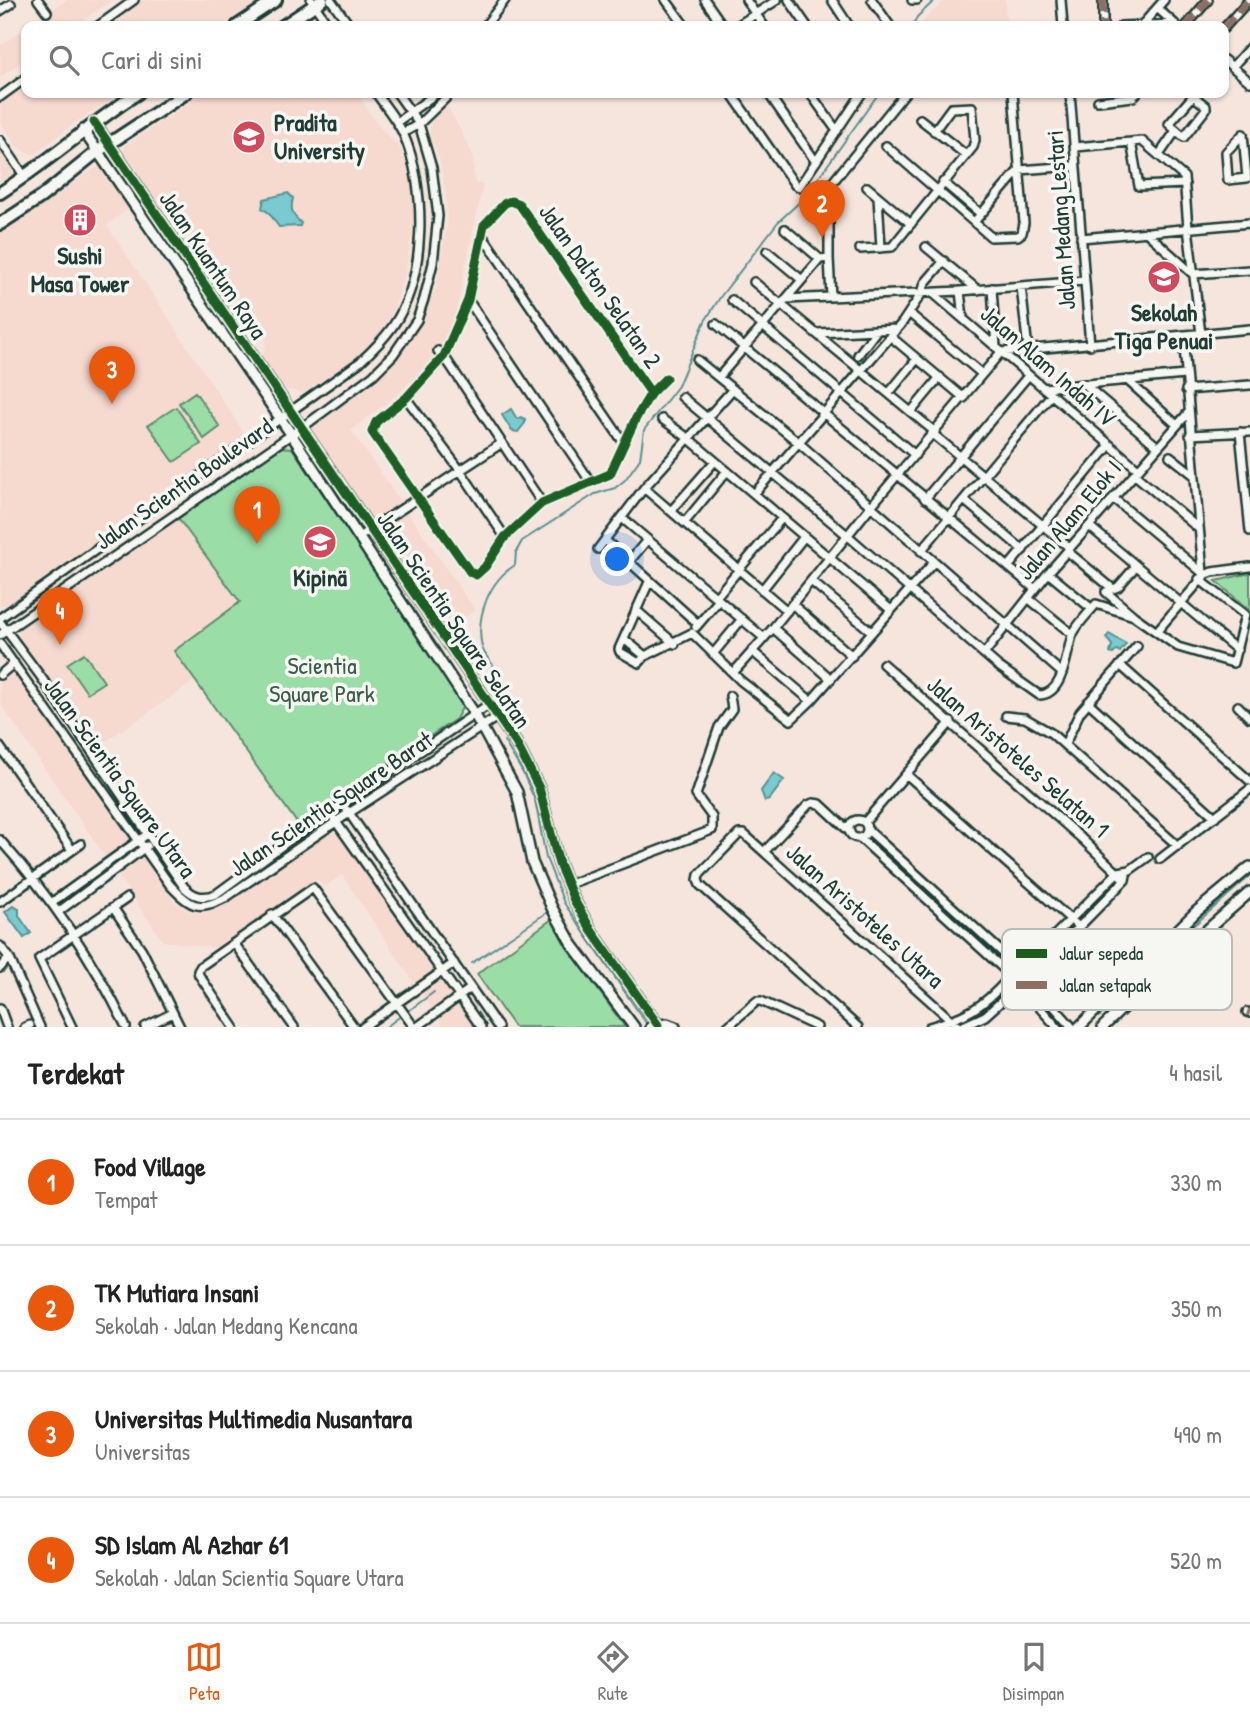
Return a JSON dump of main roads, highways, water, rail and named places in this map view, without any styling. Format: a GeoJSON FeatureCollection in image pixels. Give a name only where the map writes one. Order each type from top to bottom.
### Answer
{"type":"FeatureCollection","features":[{"type":"Feature","properties":{"kind":"main road"},"geometry":{"type":"LineString","coordinates":[[244,21],[276,0]]}},
{"type":"Feature","properties":{"kind":"main road"},"geometry":{"type":"LineString","coordinates":[[290,21],[316,2]]}},
{"type":"Feature","properties":{"kind":"main road"},"geometry":{"type":"LineString","coordinates":[[0,193],[130,98]]}},
{"type":"Feature","properties":{"kind":"main road"},"geometry":{"type":"LineString","coordinates":[[0,224],[41,197],[98,151],[178,98]]}},
{"type":"Feature","properties":{"kind":"water"},"geometry":{"type":"Polygon","coordinates":[[[288,193],[293,198],[292,212],[301,223],[300,226],[279,227],[262,208],[264,199],[288,193]]]}},
{"type":"Feature","properties":{"kind":"water"},"geometry":{"type":"Polygon","coordinates":[[[511,409],[517,419],[525,419],[518,432],[512,431],[502,415],[511,409]]]}},
{"type":"Feature","properties":{"kind":"water"},"geometry":{"type":"Polygon","coordinates":[[[1109,634],[1126,644],[1120,652],[1117,650],[1113,654],[1110,653],[1112,645],[1106,638],[1109,634]]]}},
{"type":"Feature","properties":{"kind":"water"},"geometry":{"type":"Polygon","coordinates":[[[774,773],[784,780],[769,800],[765,801],[761,791],[774,773]]]}},
{"type":"Feature","properties":{"kind":"water"},"geometry":{"type":"Polygon","coordinates":[[[13,906],[19,909],[19,916],[31,933],[24,938],[5,912],[13,906]]]}},
{"type":"Feature","properties":{"kind":"waterway"},"geometry":{"type":"LineString","coordinates":[[915,21],[935,0]]}},
{"type":"Feature","properties":{"kind":"waterway"},"geometry":{"type":"LineString","coordinates":[[499,693],[499,676],[482,647],[480,636],[483,612],[491,590],[515,565],[516,552],[522,541],[595,494],[615,488],[625,480],[640,459],[644,430],[678,386],[705,321],[721,296],[778,222],[804,198],[875,98]]}},
{"type":"Feature","properties":{"kind":"waterway"},"geometry":{"type":"LineString","coordinates":[[504,741],[535,800],[546,858],[564,903],[646,1023]]}},
{"type":"Feature","properties":{"kind":"waterway"},"geometry":{"type":"LineString","coordinates":[[1190,929],[1250,876]]}},
{"type":"Feature","properties":{"kind":"waterway"},"geometry":{"type":"LineString","coordinates":[[472,963],[549,911]]}},
{"type":"Feature","properties":{"kind":"waterway"},"geometry":{"type":"LineString","coordinates":[[407,1012],[434,992]]}},
{"type":"Feature","properties":{"kind":"waterway"},"geometry":{"type":"LineString","coordinates":[[1100,1016],[1106,1010]]}},
{"type":"Feature","properties":{"kind":"waterway"},"geometry":{"type":"LineString","coordinates":[[386,1027],[402,1015]]}},
{"type":"Feature","properties":{"kind":"place","name":"Pradita University"},"geometry":{"type":"Point","coordinates":[249,137]}},
{"type":"Feature","properties":{"kind":"place","name":"Sushi Masa Tower"},"geometry":{"type":"Point","coordinates":[80,220]}},
{"type":"Feature","properties":{"kind":"place","name":"TK Mutiara Insani"},"geometry":{"type":"Point","coordinates":[822,238]}},
{"type":"Feature","properties":{"kind":"place","name":"Sekolah Tiga Penuai"},"geometry":{"type":"Point","coordinates":[1164,277]}},
{"type":"Feature","properties":{"kind":"place","name":"Universitas Multimedia Nusantara"},"geometry":{"type":"Point","coordinates":[112,404]}},
{"type":"Feature","properties":{"kind":"place","name":"Kipinä"},"geometry":{"type":"Point","coordinates":[320,542]}},
{"type":"Feature","properties":{"kind":"place","name":"Food Village"},"geometry":{"type":"Point","coordinates":[257,544]}},
{"type":"Feature","properties":{"kind":"place","name":"SD Islam Al Azhar 61"},"geometry":{"type":"Point","coordinates":[60,645]}},
{"type":"Feature","properties":{"kind":"park label","name":"Scientia Square Park"},"geometry":{"type":"Point","coordinates":[322,680]}}]}
